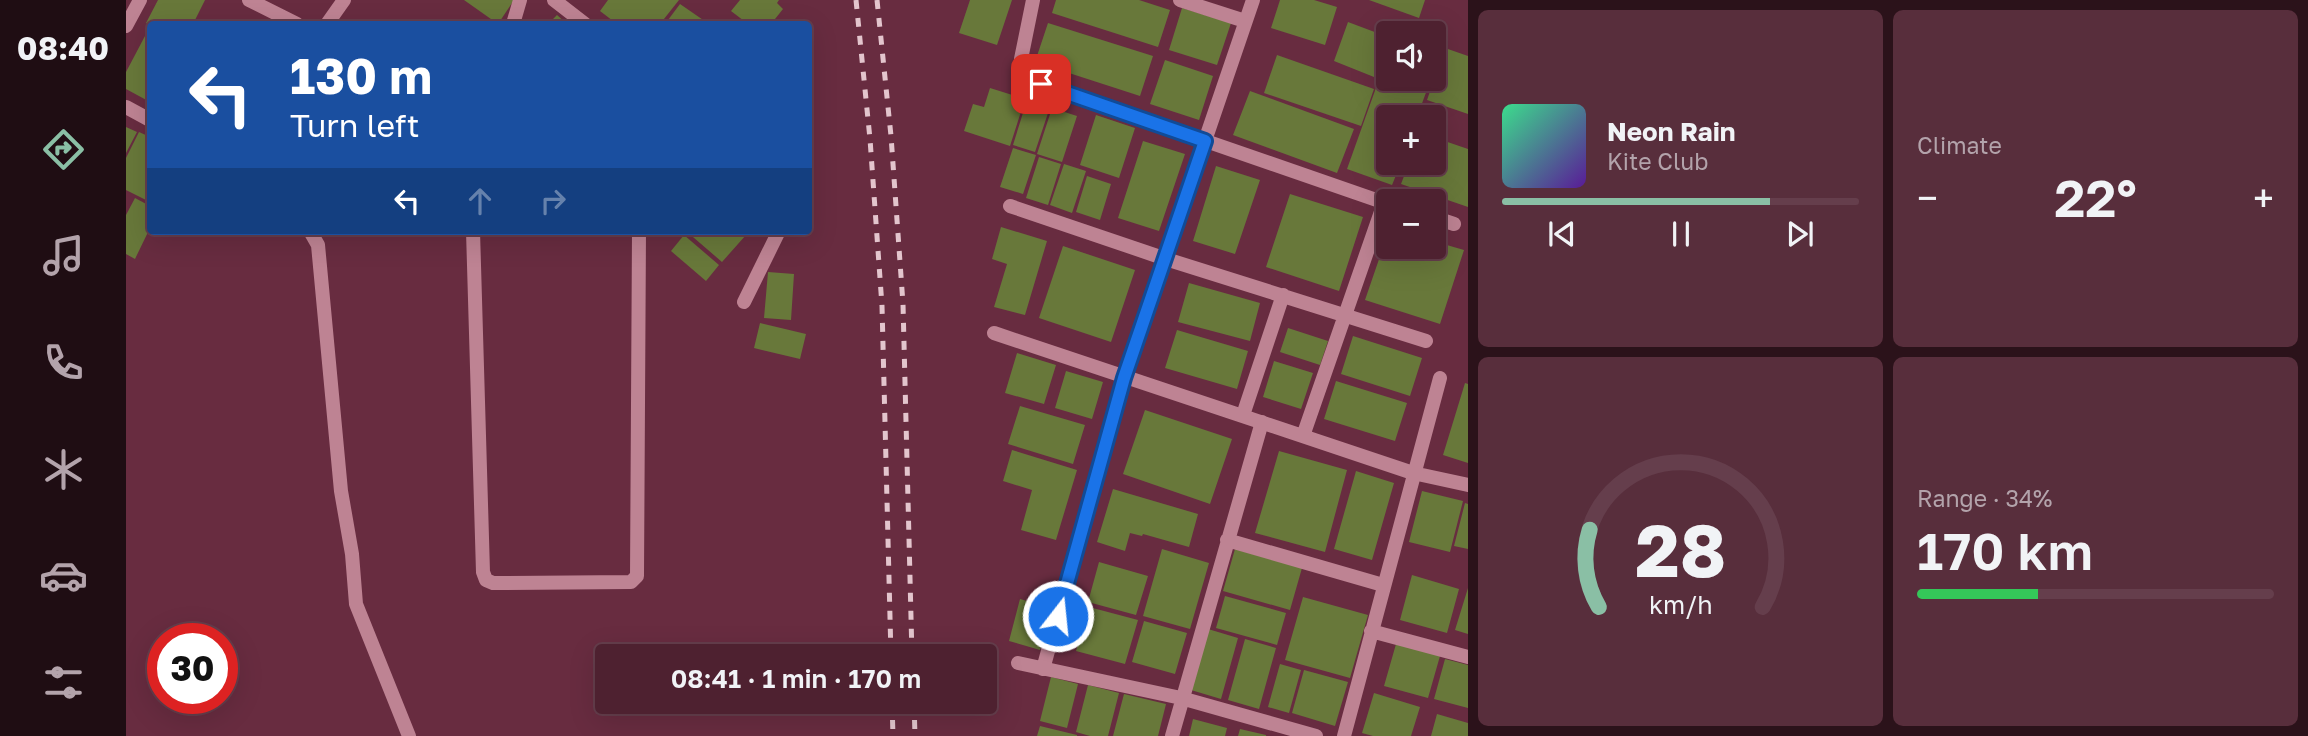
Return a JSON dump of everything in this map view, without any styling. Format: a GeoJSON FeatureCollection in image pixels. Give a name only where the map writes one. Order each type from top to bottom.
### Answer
{"type":"FeatureCollection","features":[{"type":"Feature","properties":{"kind":"street"},"geometry":{"type":"LineString","coordinates":[[126,26],[140,0]]}},
{"type":"Feature","properties":{"kind":"street"},"geometry":{"type":"LineString","coordinates":[[249,0],[291,21]]}},
{"type":"Feature","properties":{"kind":"street"},"geometry":{"type":"LineString","coordinates":[[329,21],[344,0]]}},
{"type":"Feature","properties":{"kind":"street"},"geometry":{"type":"LineString","coordinates":[[514,21],[520,0]]}},
{"type":"Feature","properties":{"kind":"street"},"geometry":{"type":"LineString","coordinates":[[554,0],[581,21]]}},
{"type":"Feature","properties":{"kind":"street"},"geometry":{"type":"LineString","coordinates":[[1033,0],[1021,59],[1028,76],[1041,84],[1376,201]]}},
{"type":"Feature","properties":{"kind":"street"},"geometry":{"type":"LineString","coordinates":[[1180,0],[1245,21]]}},
{"type":"Feature","properties":{"kind":"street"},"geometry":{"type":"LineString","coordinates":[[1043,669],[1124,378],[1253,0]]}},
{"type":"Feature","properties":{"kind":"street"},"geometry":{"type":"LineString","coordinates":[[126,107],[147,118]]}},
{"type":"Feature","properties":{"kind":"street"},"geometry":{"type":"LineString","coordinates":[[1010,206],[1166,259],[1426,341]]}},
{"type":"Feature","properties":{"kind":"street"},"geometry":{"type":"LineString","coordinates":[[1446,221],[1454,223]]}},
{"type":"Feature","properties":{"kind":"street"},"geometry":{"type":"LineString","coordinates":[[1303,436],[1344,314],[1376,230]]}},
{"type":"Feature","properties":{"kind":"street"},"geometry":{"type":"LineString","coordinates":[[312,235],[318,245],[341,491],[352,554],[356,604],[409,736]]}},
{"type":"Feature","properties":{"kind":"street"},"geometry":{"type":"LineString","coordinates":[[473,235],[483,572],[486,580],[493,583],[631,582],[637,576],[639,235]]}},
{"type":"Feature","properties":{"kind":"street"},"geometry":{"type":"LineString","coordinates":[[744,302],[777,235]]}},
{"type":"Feature","properties":{"kind":"street"},"geometry":{"type":"LineString","coordinates":[[1243,415],[1283,295]]}},
{"type":"Feature","properties":{"kind":"street"},"geometry":{"type":"LineString","coordinates":[[994,332],[1124,378],[1413,473],[1468,485]]}},
{"type":"Feature","properties":{"kind":"street"},"geometry":{"type":"LineString","coordinates":[[1344,736],[1440,378]]}},
{"type":"Feature","properties":{"kind":"street"},"geometry":{"type":"LineString","coordinates":[[1171,736],[1262,422]]}},
{"type":"Feature","properties":{"kind":"street"},"geometry":{"type":"LineString","coordinates":[[1227,540],[1383,586]]}},
{"type":"Feature","properties":{"kind":"street"},"geometry":{"type":"LineString","coordinates":[[1371,631],[1468,657]]}},
{"type":"Feature","properties":{"kind":"street"},"geometry":{"type":"LineString","coordinates":[[1018,663],[1181,698],[1282,732],[1316,736]]}},
{"type":"Feature","properties":{"kind":"building"},"geometry":{"type":"Polygon","coordinates":[[[158,0],[205,0],[194,21],[147,21],[158,0]]]}},
{"type":"Feature","properties":{"kind":"building"},"geometry":{"type":"Polygon","coordinates":[[[464,0],[514,0],[500,21],[494,21],[464,0]]]}},
{"type":"Feature","properties":{"kind":"building"},"geometry":{"type":"Polygon","coordinates":[[[608,0],[679,0],[662,21],[613,21],[600,11],[608,0]]]}},
{"type":"Feature","properties":{"kind":"building"},"geometry":{"type":"Polygon","coordinates":[[[740,0],[779,0],[777,3],[783,9],[773,21],[744,21],[731,11],[740,0]]]}},
{"type":"Feature","properties":{"kind":"building"},"geometry":{"type":"Polygon","coordinates":[[[970,0],[1012,0],[997,45],[959,33],[970,0]]]}},
{"type":"Feature","properties":{"kind":"building"},"geometry":{"type":"Polygon","coordinates":[[[1056,0],[1139,0],[1170,10],[1158,47],[1052,13],[1056,0]]]}},
{"type":"Feature","properties":{"kind":"building"},"geometry":{"type":"Polygon","coordinates":[[[1280,0],[1314,0],[1337,7],[1325,45],[1271,28],[1280,0]]]}},
{"type":"Feature","properties":{"kind":"building"},"geometry":{"type":"Polygon","coordinates":[[[1369,0],[1425,0],[1419,18],[1369,0]]]}},
{"type":"Feature","properties":{"kind":"building"},"geometry":{"type":"Polygon","coordinates":[[[680,4],[705,21],[667,21],[680,4]]]}},
{"type":"Feature","properties":{"kind":"building"},"geometry":{"type":"Polygon","coordinates":[[[1182,8],[1231,23],[1217,65],[1169,50],[1182,8]]]}},
{"type":"Feature","properties":{"kind":"building"},"geometry":{"type":"Polygon","coordinates":[[[557,15],[564,21],[551,21],[557,15]]]}},
{"type":"Feature","properties":{"kind":"building"},"geometry":{"type":"Polygon","coordinates":[[[1348,22],[1376,32],[1374,77],[1334,61],[1348,22]]]}},
{"type":"Feature","properties":{"kind":"building"},"geometry":{"type":"Polygon","coordinates":[[[1048,23],[1153,56],[1140,96],[1035,62],[1048,23]]]}},
{"type":"Feature","properties":{"kind":"building"},"geometry":{"type":"Polygon","coordinates":[[[145,36],[147,100],[126,89],[126,72],[145,36]]]}},
{"type":"Feature","properties":{"kind":"building"},"geometry":{"type":"Polygon","coordinates":[[[1446,48],[1468,56],[1468,114],[1427,100],[1430,91],[1446,91],[1446,48]]]}},
{"type":"Feature","properties":{"kind":"building"},"geometry":{"type":"Polygon","coordinates":[[[1277,55],[1374,89],[1361,126],[1264,93],[1277,55]]]}},
{"type":"Feature","properties":{"kind":"building"},"geometry":{"type":"Polygon","coordinates":[[[1165,60],[1213,76],[1199,120],[1150,104],[1165,60]]]}},
{"type":"Feature","properties":{"kind":"building"},"geometry":{"type":"Polygon","coordinates":[[[990,88],[1025,99],[1010,146],[964,131],[973,104],[984,107],[990,88]]]}},
{"type":"Feature","properties":{"kind":"building"},"geometry":{"type":"Polygon","coordinates":[[[1376,88],[1376,91],[1427,91],[1421,105],[1376,105],[1376,175],[1396,175],[1392,185],[1347,169],[1376,88]]]}},
{"type":"Feature","properties":{"kind":"building"},"geometry":{"type":"Polygon","coordinates":[[[1250,91],[1354,129],[1337,173],[1233,135],[1250,91]]]}},
{"type":"Feature","properties":{"kind":"building"},"geometry":{"type":"Polygon","coordinates":[[[1027,100],[1050,107],[1035,152],[1013,145],[1027,100]]]}},
{"type":"Feature","properties":{"kind":"building"},"geometry":{"type":"Polygon","coordinates":[[[1052,108],[1077,116],[1062,162],[1037,154],[1052,108]]]}},
{"type":"Feature","properties":{"kind":"building"},"geometry":{"type":"Polygon","coordinates":[[[1096,115],[1135,128],[1119,178],[1080,165],[1096,115]]]}},
{"type":"Feature","properties":{"kind":"building"},"geometry":{"type":"Polygon","coordinates":[[[126,127],[137,132],[126,153],[126,127]]]}},
{"type":"Feature","properties":{"kind":"building"},"geometry":{"type":"Polygon","coordinates":[[[139,132],[147,136],[147,200],[126,190],[126,158],[139,132]]]}},
{"type":"Feature","properties":{"kind":"building"},"geometry":{"type":"Polygon","coordinates":[[[1143,141],[1185,154],[1159,231],[1118,218],[1143,141]]]}},
{"type":"Feature","properties":{"kind":"building"},"geometry":{"type":"Polygon","coordinates":[[[1446,141],[1468,149],[1468,207],[1446,199],[1446,189],[1416,189],[1401,184],[1404,175],[1446,175],[1446,141]]]}},
{"type":"Feature","properties":{"kind":"building"},"geometry":{"type":"Polygon","coordinates":[[[1013,148],[1036,155],[1023,194],[1000,187],[1013,148]]]}},
{"type":"Feature","properties":{"kind":"building"},"geometry":{"type":"Polygon","coordinates":[[[1039,157],[1061,164],[1048,205],[1026,198],[1039,157]]]}},
{"type":"Feature","properties":{"kind":"building"},"geometry":{"type":"Polygon","coordinates":[[[1064,164],[1086,171],[1072,213],[1050,205],[1064,164]]]}},
{"type":"Feature","properties":{"kind":"building"},"geometry":{"type":"Polygon","coordinates":[[[1216,166],[1260,180],[1235,254],[1193,241],[1216,166]]]}},
{"type":"Feature","properties":{"kind":"building"},"geometry":{"type":"Polygon","coordinates":[[[1087,176],[1111,184],[1100,220],[1076,212],[1087,176]]]}},
{"type":"Feature","properties":{"kind":"building"},"geometry":{"type":"Polygon","coordinates":[[[1290,194],[1363,217],[1339,291],[1266,267],[1290,194]]]}},
{"type":"Feature","properties":{"kind":"building"},"geometry":{"type":"Polygon","coordinates":[[[135,198],[147,204],[147,234],[135,259],[126,254],[126,215],[135,198]]]}},
{"type":"Feature","properties":{"kind":"building"},"geometry":{"type":"Polygon","coordinates":[[[1001,227],[1047,241],[1025,315],[994,307],[1007,264],[992,259],[1001,227]]]}},
{"type":"Feature","properties":{"kind":"building"},"geometry":{"type":"Polygon","coordinates":[[[684,235],[719,265],[706,281],[671,251],[684,235]]]}},
{"type":"Feature","properties":{"kind":"building"},"geometry":{"type":"Polygon","coordinates":[[[691,235],[746,235],[722,262],[691,235]]]}},
{"type":"Feature","properties":{"kind":"building"},"geometry":{"type":"Polygon","coordinates":[[[1446,245],[1464,250],[1440,324],[1365,300],[1379,259],[1446,259],[1446,245]]]}},
{"type":"Feature","properties":{"kind":"building"},"geometry":{"type":"Polygon","coordinates":[[[1063,246],[1135,270],[1111,342],[1039,318],[1063,246]]]}},
{"type":"Feature","properties":{"kind":"building"},"geometry":{"type":"Polygon","coordinates":[[[768,272],[794,274],[791,320],[764,318],[768,272]]]}},
{"type":"Feature","properties":{"kind":"building"},"geometry":{"type":"Polygon","coordinates":[[[1189,283],[1260,303],[1250,341],[1178,322],[1189,283]]]}},
{"type":"Feature","properties":{"kind":"building"},"geometry":{"type":"Polygon","coordinates":[[[760,323],[806,334],[800,359],[754,348],[760,323]]]}},
{"type":"Feature","properties":{"kind":"building"},"geometry":{"type":"Polygon","coordinates":[[[1288,328],[1328,341],[1320,365],[1280,352],[1288,328]]]}},
{"type":"Feature","properties":{"kind":"building"},"geometry":{"type":"Polygon","coordinates":[[[1177,330],[1248,351],[1237,389],[1165,368],[1177,330]]]}},
{"type":"Feature","properties":{"kind":"building"},"geometry":{"type":"Polygon","coordinates":[[[1353,336],[1422,358],[1410,396],[1341,374],[1353,336]]]}},
{"type":"Feature","properties":{"kind":"building"},"geometry":{"type":"Polygon","coordinates":[[[1017,353],[1056,365],[1044,404],[1005,393],[1017,353]]]}},
{"type":"Feature","properties":{"kind":"building"},"geometry":{"type":"Polygon","coordinates":[[[1274,361],[1313,373],[1301,409],[1263,397],[1274,361]]]}},
{"type":"Feature","properties":{"kind":"building"},"geometry":{"type":"Polygon","coordinates":[[[1066,371],[1103,382],[1092,419],[1055,408],[1066,371]]]}},
{"type":"Feature","properties":{"kind":"building"},"geometry":{"type":"Polygon","coordinates":[[[1336,381],[1407,403],[1395,441],[1324,419],[1336,381]]]}},
{"type":"Feature","properties":{"kind":"building"},"geometry":{"type":"Polygon","coordinates":[[[1465,383],[1468,384],[1468,463],[1443,455],[1465,383]]]}},
{"type":"Feature","properties":{"kind":"building"},"geometry":{"type":"Polygon","coordinates":[[[1020,406],[1085,425],[1073,464],[1008,444],[1020,406]]]}},
{"type":"Feature","properties":{"kind":"building"},"geometry":{"type":"Polygon","coordinates":[[[1145,410],[1232,439],[1210,504],[1123,474],[1145,410]]]}},
{"type":"Feature","properties":{"kind":"building"},"geometry":{"type":"Polygon","coordinates":[[[1012,450],[1077,470],[1056,540],[1021,530],[1032,490],[1003,481],[1012,450]]]}},
{"type":"Feature","properties":{"kind":"building"},"geometry":{"type":"Polygon","coordinates":[[[1279,451],[1347,470],[1325,552],[1255,533],[1279,451]]]}},
{"type":"Feature","properties":{"kind":"building"},"geometry":{"type":"Polygon","coordinates":[[[1356,471],[1394,483],[1372,560],[1334,549],[1356,471]]]}},
{"type":"Feature","properties":{"kind":"building"},"geometry":{"type":"Polygon","coordinates":[[[1113,489],[1198,514],[1189,547],[1130,533],[1125,551],[1097,542],[1113,489]]]}},
{"type":"Feature","properties":{"kind":"building"},"geometry":{"type":"Polygon","coordinates":[[[1422,491],[1463,501],[1450,552],[1409,542],[1422,491]]]}},
{"type":"Feature","properties":{"kind":"building"},"geometry":{"type":"Polygon","coordinates":[[[1465,503],[1468,504],[1468,549],[1454,546],[1465,503]]]}},
{"type":"Feature","properties":{"kind":"building"},"geometry":{"type":"Polygon","coordinates":[[[1162,549],[1209,563],[1190,629],[1143,616],[1162,549]]]}},
{"type":"Feature","properties":{"kind":"building"},"geometry":{"type":"Polygon","coordinates":[[[1235,549],[1302,568],[1290,610],[1223,591],[1235,549]]]}},
{"type":"Feature","properties":{"kind":"building"},"geometry":{"type":"Polygon","coordinates":[[[1099,562],[1148,576],[1136,615],[1088,602],[1099,562]]]}},
{"type":"Feature","properties":{"kind":"building"},"geometry":{"type":"Polygon","coordinates":[[[1412,575],[1459,589],[1447,633],[1400,620],[1412,575]]]}},
{"type":"Feature","properties":{"kind":"building"},"geometry":{"type":"Polygon","coordinates":[[[1468,588],[1468,634],[1455,630],[1468,588]]]}},
{"type":"Feature","properties":{"kind":"building"},"geometry":{"type":"Polygon","coordinates":[[[1225,596],[1286,613],[1277,645],[1216,628],[1225,596]]]}},
{"type":"Feature","properties":{"kind":"building"},"geometry":{"type":"Polygon","coordinates":[[[1303,597],[1368,615],[1350,678],[1285,660],[1303,597]]]}},
{"type":"Feature","properties":{"kind":"building"},"geometry":{"type":"Polygon","coordinates":[[[1020,599],[1052,608],[1040,650],[1009,641],[1020,599]]]}},
{"type":"Feature","properties":{"kind":"building"},"geometry":{"type":"Polygon","coordinates":[[[1089,607],[1138,620],[1125,664],[1076,651],[1089,607]]]}},
{"type":"Feature","properties":{"kind":"building"},"geometry":{"type":"Polygon","coordinates":[[[1144,621],[1187,633],[1175,674],[1132,662],[1144,621]]]}},
{"type":"Feature","properties":{"kind":"building"},"geometry":{"type":"Polygon","coordinates":[[[1208,629],[1238,638],[1221,699],[1191,690],[1208,629]]]}},
{"type":"Feature","properties":{"kind":"building"},"geometry":{"type":"Polygon","coordinates":[[[1245,639],[1276,648],[1259,709],[1228,700],[1245,639]]]}},
{"type":"Feature","properties":{"kind":"building"},"geometry":{"type":"Polygon","coordinates":[[[1396,644],[1440,656],[1428,698],[1384,686],[1396,644]]]}},
{"type":"Feature","properties":{"kind":"building"},"geometry":{"type":"Polygon","coordinates":[[[1445,659],[1468,665],[1468,708],[1434,699],[1445,659]]]}},
{"type":"Feature","properties":{"kind":"building"},"geometry":{"type":"Polygon","coordinates":[[[1280,664],[1301,670],[1289,713],[1268,707],[1280,664]]]}},
{"type":"Feature","properties":{"kind":"building"},"geometry":{"type":"Polygon","coordinates":[[[1304,670],[1348,682],[1335,726],[1292,713],[1304,670]]]}},
{"type":"Feature","properties":{"kind":"building"},"geometry":{"type":"Polygon","coordinates":[[[1051,677],[1078,684],[1067,728],[1040,721],[1051,677]]]}},
{"type":"Feature","properties":{"kind":"building"},"geometry":{"type":"Polygon","coordinates":[[[1088,685],[1119,693],[1108,736],[1090,736],[1076,732],[1088,685]]]}},
{"type":"Feature","properties":{"kind":"building"},"geometry":{"type":"Polygon","coordinates":[[[1374,693],[1420,707],[1411,736],[1373,736],[1362,733],[1374,693]]]}},
{"type":"Feature","properties":{"kind":"building"},"geometry":{"type":"Polygon","coordinates":[[[1124,694],[1166,704],[1158,736],[1113,736],[1124,694]]]}},
{"type":"Feature","properties":{"kind":"building"},"geometry":{"type":"Polygon","coordinates":[[[1437,714],[1468,723],[1468,736],[1431,736],[1437,714]]]}},
{"type":"Feature","properties":{"kind":"building"},"geometry":{"type":"Polygon","coordinates":[[[1193,719],[1227,728],[1225,736],[1189,736],[1193,719]]]}},
{"type":"Feature","properties":{"kind":"building"},"geometry":{"type":"Polygon","coordinates":[[[1040,726],[1077,735],[1077,736],[1037,736],[1040,726]]]}},
{"type":"Feature","properties":{"kind":"building"},"geometry":{"type":"Polygon","coordinates":[[[1240,729],[1266,735],[1266,736],[1238,736],[1240,729]]]}},
{"type":"Feature","properties":{"kind":"railway"},"geometry":{"type":"LineString","coordinates":[[856,0],[870,139],[882,306],[891,644]]}},
{"type":"Feature","properties":{"kind":"railway"},"geometry":{"type":"LineString","coordinates":[[877,0],[891,136],[903,304],[912,644]]}},
{"type":"Feature","properties":{"kind":"railway"},"geometry":{"type":"LineString","coordinates":[[892,714],[893,736]]}},
{"type":"Feature","properties":{"kind":"railway"},"geometry":{"type":"LineString","coordinates":[[914,714],[915,736]]}},
{"type":"Feature","properties":{"kind":"route"},"geometry":{"type":"LineString","coordinates":[[1041,84],[1205,141],[1124,378],[1058,616]]}}]}
